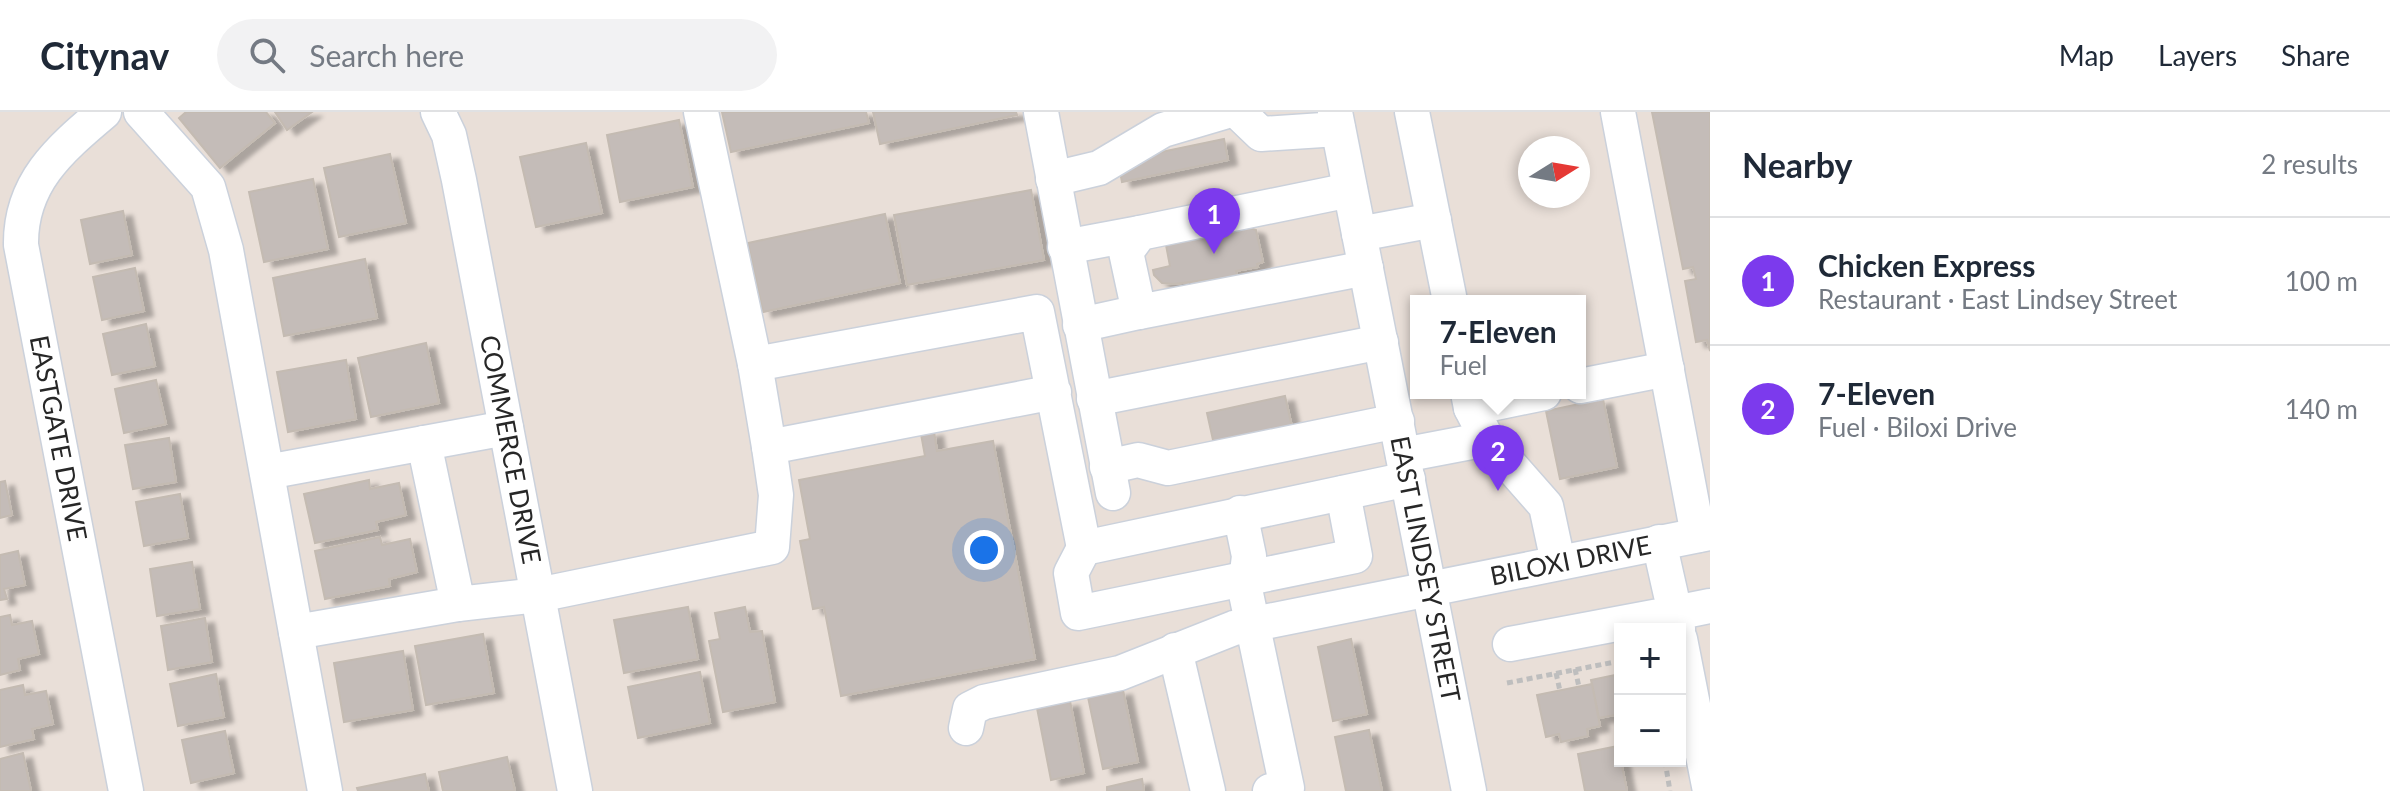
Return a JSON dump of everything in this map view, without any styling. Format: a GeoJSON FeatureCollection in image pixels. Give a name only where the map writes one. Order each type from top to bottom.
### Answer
{"type":"FeatureCollection","features":[{"type":"Feature","properties":{"kind":"street","name":"EASTGATE DRIVE"},"geometry":{"type":"LineString","coordinates":[[104,112],[37,180],[25,201],[21,234],[23,263],[126,791]]}},
{"type":"Feature","properties":{"kind":"street"},"geometry":{"type":"LineString","coordinates":[[141,112],[208,187],[226,250],[325,791]]}},
{"type":"Feature","properties":{"kind":"street"},"geometry":{"type":"LineString","coordinates":[[296,632],[458,604],[538,595],[772,547],[776,495],[769,447],[755,364],[701,112]]}},
{"type":"Feature","properties":{"kind":"street"},"geometry":{"type":"LineString","coordinates":[[1041,112],[1110,480],[1138,460],[1168,468],[1397,421]]}},
{"type":"Feature","properties":{"kind":"street"},"geometry":{"type":"LineString","coordinates":[[1053,179],[1099,168],[1163,130],[1224,112]]}},
{"type":"Feature","properties":{"kind":"street"},"geometry":{"type":"LineString","coordinates":[[1238,112],[1261,134],[1337,120]]}},
{"type":"Feature","properties":{"kind":"street"},"geometry":{"type":"LineString","coordinates":[[1412,112],[1449,295]]}},
{"type":"Feature","properties":{"kind":"street"},"geometry":{"type":"LineString","coordinates":[[1618,112],[1667,369],[1704,534]]}},
{"type":"Feature","properties":{"kind":"street","name":"COMMERCE DRIVE"},"geometry":{"type":"LineString","coordinates":[[445,114],[575,791]]}},
{"type":"Feature","properties":{"kind":"street","name":"EAST LINDSEY STREET"},"geometry":{"type":"LineString","coordinates":[[1337,120],[1469,791]]}},
{"type":"Feature","properties":{"kind":"street"},"geometry":{"type":"LineString","coordinates":[[1065,247],[1350,190]]}},
{"type":"Feature","properties":{"kind":"street"},"geometry":{"type":"LineString","coordinates":[[1359,234],[1434,220]]}},
{"type":"Feature","properties":{"kind":"street"},"geometry":{"type":"LineString","coordinates":[[1139,312],[1126,252],[1140,233]]}},
{"type":"Feature","properties":{"kind":"street"},"geometry":{"type":"LineString","coordinates":[[1080,325],[1366,268]]}},
{"type":"Feature","properties":{"kind":"street"},"geometry":{"type":"LineString","coordinates":[[755,364],[1037,312],[1084,548],[1071,573],[1078,613],[1355,556],[1343,493]]}},
{"type":"Feature","properties":{"kind":"street"},"geometry":{"type":"LineString","coordinates":[[1094,399],[1381,342]]}},
{"type":"Feature","properties":{"kind":"street"},"geometry":{"type":"LineString","coordinates":[[1586,385],[1667,369]]}},
{"type":"Feature","properties":{"kind":"street"},"geometry":{"type":"LineString","coordinates":[[769,447],[1054,392]]}},
{"type":"Feature","properties":{"kind":"street"},"geometry":{"type":"LineString","coordinates":[[1470,400],[1487,439],[1546,506],[1558,562]]}},
{"type":"Feature","properties":{"kind":"street"},"geometry":{"type":"LineString","coordinates":[[267,472],[506,428]]}},
{"type":"Feature","properties":{"kind":"street"},"geometry":{"type":"LineString","coordinates":[[1084,548],[1343,493],[1487,439]]}},
{"type":"Feature","properties":{"kind":"street"},"geometry":{"type":"LineString","coordinates":[[424,443],[458,604]]}},
{"type":"Feature","properties":{"kind":"street"},"geometry":{"type":"LineString","coordinates":[[1240,513],[1249,556],[1246,578],[1251,624],[1287,788],[1270,791]]}},
{"type":"Feature","properties":{"kind":"street","name":"BILOXI DRIVE"},"geometry":{"type":"LineString","coordinates":[[966,728],[970,709],[984,702],[1120,673],[1219,632],[1429,587],[1704,534]]}},
{"type":"Feature","properties":{"kind":"street"},"geometry":{"type":"LineString","coordinates":[[1659,542],[1677,623]]}},
{"type":"Feature","properties":{"kind":"street"},"geometry":{"type":"LineString","coordinates":[[1684,623],[1710,606]]}},
{"type":"Feature","properties":{"kind":"street"},"geometry":{"type":"LineString","coordinates":[[1510,644],[1614,633]]}},
{"type":"Feature","properties":{"kind":"street"},"geometry":{"type":"LineString","coordinates":[[1175,650],[1208,791]]}},
{"type":"Feature","properties":{"kind":"street"},"geometry":{"type":"LineString","coordinates":[[1686,668],[1710,791]]}},
{"type":"Feature","properties":{"kind":"path"},"geometry":{"type":"LineString","coordinates":[[1507,683],[1614,662]]}},
{"type":"Feature","properties":{"kind":"path"},"geometry":{"type":"LineString","coordinates":[[1575,669],[1579,687]]}},
{"type":"Feature","properties":{"kind":"path"},"geometry":{"type":"LineString","coordinates":[[1556,673],[1560,691]]}},
{"type":"Feature","properties":{"kind":"path"},"geometry":{"type":"LineString","coordinates":[[1666,767],[1670,791]]}},
{"type":"Feature","properties":{"kind":"building"},"geometry":{"type":"Polygon","coordinates":[[[186,112],[266,112],[275,123],[220,168],[179,118],[186,112]]]}},
{"type":"Feature","properties":{"kind":"building"},"geometry":{"type":"Polygon","coordinates":[[[275,112],[312,112],[287,130],[275,112]]]}},
{"type":"Feature","properties":{"kind":"building"},"geometry":{"type":"Polygon","coordinates":[[[722,112],[866,112],[869,123],[731,152],[722,112]]]}},
{"type":"Feature","properties":{"kind":"building"},"geometry":{"type":"Polygon","coordinates":[[[873,112],[1016,112],[1017,115],[880,144],[873,112]]]}},
{"type":"Feature","properties":{"kind":"building"},"geometry":{"type":"Polygon","coordinates":[[[1652,112],[1710,112],[1710,351],[1707,340],[1696,342],[1685,281],[1696,279],[1693,267],[1683,269],[1652,112]]]}},
{"type":"Feature","properties":{"kind":"building"},"geometry":{"type":"Polygon","coordinates":[[[679,120],[693,187],[620,202],[607,135],[679,120]]]}},
{"type":"Feature","properties":{"kind":"building"},"geometry":{"type":"Polygon","coordinates":[[[1224,139],[1228,160],[1122,182],[1118,161],[1224,139]]]}},
{"type":"Feature","properties":{"kind":"building"},"geometry":{"type":"Polygon","coordinates":[[[586,143],[602,213],[536,227],[520,157],[586,143]]]}},
{"type":"Feature","properties":{"kind":"building"},"geometry":{"type":"Polygon","coordinates":[[[390,154],[406,223],[339,237],[324,168],[390,154]]]}},
{"type":"Feature","properties":{"kind":"building"},"geometry":{"type":"Polygon","coordinates":[[[313,179],[328,249],[264,262],[249,192],[313,179]]]}},
{"type":"Feature","properties":{"kind":"building"},"geometry":{"type":"Polygon","coordinates":[[[1031,190],[1044,260],[907,285],[894,215],[1031,190]]]}},
{"type":"Feature","properties":{"kind":"building"},"geometry":{"type":"Polygon","coordinates":[[[123,211],[132,255],[90,264],[81,220],[123,211]]]}},
{"type":"Feature","properties":{"kind":"building"},"geometry":{"type":"Polygon","coordinates":[[[885,214],[900,283],[763,312],[748,243],[885,214]]]}},
{"type":"Feature","properties":{"kind":"building"},"geometry":{"type":"Polygon","coordinates":[[[1250,228],[1256,230],[1263,262],[1257,264],[1258,267],[1236,271],[1237,276],[1174,284],[1162,283],[1154,275],[1153,270],[1170,266],[1166,245],[1250,228]]]}},
{"type":"Feature","properties":{"kind":"building"},"geometry":{"type":"Polygon","coordinates":[[[365,259],[377,318],[284,336],[273,278],[365,259]]]}},
{"type":"Feature","properties":{"kind":"building"},"geometry":{"type":"Polygon","coordinates":[[[135,268],[144,311],[102,320],[93,277],[135,268]]]}},
{"type":"Feature","properties":{"kind":"building"},"geometry":{"type":"Polygon","coordinates":[[[146,324],[155,366],[112,375],[103,334],[146,324]]]}},
{"type":"Feature","properties":{"kind":"building"},"geometry":{"type":"Polygon","coordinates":[[[426,343],[439,403],[371,417],[358,358],[426,343]]]}},
{"type":"Feature","properties":{"kind":"building"},"geometry":{"type":"Polygon","coordinates":[[[346,360],[356,419],[288,432],[277,372],[346,360]]]}},
{"type":"Feature","properties":{"kind":"building"},"geometry":{"type":"Polygon","coordinates":[[[156,380],[166,424],[124,433],[115,389],[156,380]]]}},
{"type":"Feature","properties":{"kind":"building"},"geometry":{"type":"Polygon","coordinates":[[[1285,396],[1293,431],[1215,449],[1207,413],[1285,396]]]}},
{"type":"Feature","properties":{"kind":"building"},"geometry":{"type":"Polygon","coordinates":[[[1603,399],[1617,467],[1560,479],[1546,411],[1603,399]]]}},
{"type":"Feature","properties":{"kind":"building"},"geometry":{"type":"Polygon","coordinates":[[[934,431],[937,451],[993,441],[1035,659],[841,696],[824,607],[813,609],[800,541],[810,539],[799,480],[925,456],[921,434],[934,431]]]}},
{"type":"Feature","properties":{"kind":"building"},"geometry":{"type":"Polygon","coordinates":[[[169,438],[176,482],[133,489],[125,445],[169,438]]]}},
{"type":"Feature","properties":{"kind":"building"},"geometry":{"type":"Polygon","coordinates":[[[369,480],[370,489],[399,483],[406,515],[376,522],[378,530],[315,543],[304,494],[369,480]]]}},
{"type":"Feature","properties":{"kind":"building"},"geometry":{"type":"Polygon","coordinates":[[[5,481],[12,515],[0,518],[0,482],[5,481]]]}},
{"type":"Feature","properties":{"kind":"building"},"geometry":{"type":"Polygon","coordinates":[[[180,494],[188,538],[144,546],[136,502],[180,494]]]}},
{"type":"Feature","properties":{"kind":"building"},"geometry":{"type":"Polygon","coordinates":[[[380,537],[382,545],[410,539],[417,572],[389,579],[390,586],[325,599],[315,551],[380,537]]]}},
{"type":"Feature","properties":{"kind":"building"},"geometry":{"type":"Polygon","coordinates":[[[18,551],[25,585],[4,589],[7,599],[0,600],[0,555],[18,551]]]}},
{"type":"Feature","properties":{"kind":"building"},"geometry":{"type":"Polygon","coordinates":[[[192,562],[200,609],[157,616],[150,569],[192,562]]]}},
{"type":"Feature","properties":{"kind":"building"},"geometry":{"type":"Polygon","coordinates":[[[688,607],[698,659],[624,673],[614,620],[688,607]]]}},
{"type":"Feature","properties":{"kind":"building"},"geometry":{"type":"Polygon","coordinates":[[[745,607],[750,632],[762,631],[775,702],[723,712],[709,641],[720,639],[715,613],[745,607]]]}},
{"type":"Feature","properties":{"kind":"building"},"geometry":{"type":"Polygon","coordinates":[[[10,615],[12,625],[32,621],[39,654],[18,659],[20,670],[0,675],[0,617],[10,615]]]}},
{"type":"Feature","properties":{"kind":"building"},"geometry":{"type":"Polygon","coordinates":[[[205,618],[212,662],[168,670],[161,626],[205,618]]]}},
{"type":"Feature","properties":{"kind":"building"},"geometry":{"type":"Polygon","coordinates":[[[483,634],[494,693],[426,705],[415,646],[483,634]]]}},
{"type":"Feature","properties":{"kind":"building"},"geometry":{"type":"Polygon","coordinates":[[[1351,639],[1367,714],[1333,721],[1318,647],[1351,639]]]}},
{"type":"Feature","properties":{"kind":"building"},"geometry":{"type":"Polygon","coordinates":[[[403,651],[413,710],[344,722],[334,663],[403,651]]]}},
{"type":"Feature","properties":{"kind":"building"},"geometry":{"type":"Polygon","coordinates":[[[700,672],[710,723],[638,738],[628,687],[700,672]]]}},
{"type":"Feature","properties":{"kind":"building"},"geometry":{"type":"Polygon","coordinates":[[[216,674],[224,717],[178,726],[170,684],[216,674]]]}},
{"type":"Feature","properties":{"kind":"building"},"geometry":{"type":"Polygon","coordinates":[[[1614,675],[1614,715],[1599,718],[1591,680],[1614,675]]]}},
{"type":"Feature","properties":{"kind":"building"},"geometry":{"type":"Polygon","coordinates":[[[1592,684],[1600,726],[1587,729],[1588,736],[1561,742],[1559,734],[1546,737],[1537,695],[1592,684]]]}},
{"type":"Feature","properties":{"kind":"building"},"geometry":{"type":"Polygon","coordinates":[[[23,685],[25,695],[46,691],[53,724],[32,729],[34,739],[0,747],[0,690],[23,685]]]}},
{"type":"Feature","properties":{"kind":"building"},"geometry":{"type":"Polygon","coordinates":[[[1123,690],[1138,762],[1103,769],[1088,697],[1123,690]]]}},
{"type":"Feature","properties":{"kind":"building"},"geometry":{"type":"Polygon","coordinates":[[[1070,701],[1084,773],[1051,780],[1037,708],[1070,701]]]}},
{"type":"Feature","properties":{"kind":"building"},"geometry":{"type":"Polygon","coordinates":[[[1369,730],[1382,791],[1346,791],[1335,737],[1369,730]]]}},
{"type":"Feature","properties":{"kind":"building"},"geometry":{"type":"Polygon","coordinates":[[[225,731],[234,773],[191,783],[182,740],[225,731]]]}},
{"type":"Feature","properties":{"kind":"building"},"geometry":{"type":"Polygon","coordinates":[[[1614,747],[1614,767],[1622,767],[1627,791],[1585,791],[1578,754],[1614,747]]]}},
{"type":"Feature","properties":{"kind":"building"},"geometry":{"type":"Polygon","coordinates":[[[23,753],[31,791],[0,791],[0,759],[23,753]]]}},
{"type":"Feature","properties":{"kind":"building"},"geometry":{"type":"Polygon","coordinates":[[[507,757],[515,791],[443,791],[439,772],[507,757]]]}},
{"type":"Feature","properties":{"kind":"building"},"geometry":{"type":"Polygon","coordinates":[[[425,774],[429,791],[358,791],[357,788],[425,774]]]}},
{"type":"Feature","properties":{"kind":"building"},"geometry":{"type":"Polygon","coordinates":[[[1142,779],[1144,791],[1107,791],[1107,787],[1142,779]]]}},
{"type":"Feature","properties":{"kind":"place","name":"Chicken Express"},"geometry":{"type":"Point","coordinates":[1214,254]}},
{"type":"Feature","properties":{"kind":"place","name":"7-Eleven"},"geometry":{"type":"Point","coordinates":[1498,491]}}]}
